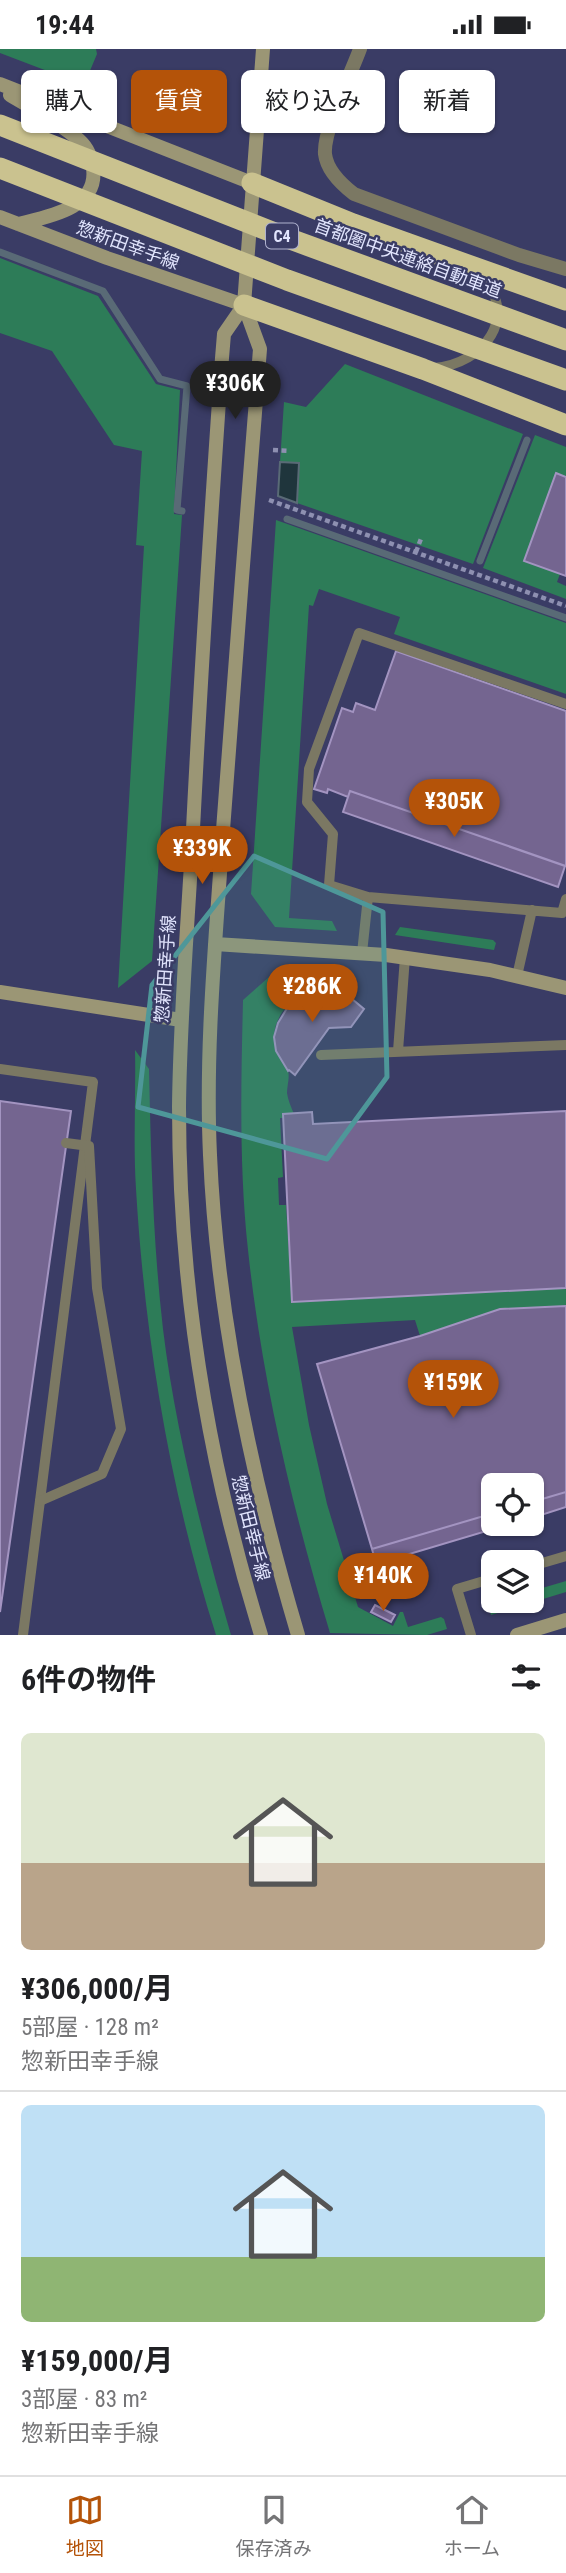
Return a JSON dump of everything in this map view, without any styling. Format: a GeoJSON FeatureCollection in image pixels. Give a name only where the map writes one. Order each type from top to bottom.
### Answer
{"type":"FeatureCollection","features":[{"type":"Feature","properties":{"kind":"highway","name":"首都圏中央連絡自動車道"},"geometry":{"type":"LineString","coordinates":[[0,125],[290,239],[566,340]]}},
{"type":"Feature","properties":{"kind":"highway","name":"C4"},"geometry":{"type":"LineString","coordinates":[[0,167],[287,280],[566,380]]}},
{"type":"Feature","properties":{"kind":"highway"},"geometry":{"type":"LineString","coordinates":[[252,183],[353,224],[566,300]]}},
{"type":"Feature","properties":{"kind":"highway"},"geometry":{"type":"LineString","coordinates":[[244,305],[423,369],[566,425]]}},
{"type":"Feature","properties":{"kind":"main road","name":"惣新田幸手線"},"geometry":{"type":"LineString","coordinates":[[263,49],[244,305],[260,349],[215,944],[209,1093],[210,1155],[224,1296],[251,1458],[274,1554],[299,1635]]}},
{"type":"Feature","properties":{"kind":"main road"},"geometry":{"type":"LineString","coordinates":[[0,86],[252,183]]}},
{"type":"Feature","properties":{"kind":"main road"},"geometry":{"type":"LineString","coordinates":[[0,86],[80,141],[90,154],[94,173],[87,193],[73,207],[58,214],[18,224]]}},
{"type":"Feature","properties":{"kind":"main road","name":"惣新田幸手線"},"geometry":{"type":"LineString","coordinates":[[0,217],[131,267],[244,305]]}},
{"type":"Feature","properties":{"kind":"main road","name":"惣新田幸手線"},"geometry":{"type":"LineString","coordinates":[[244,305],[224,334],[199,689],[181,1020],[181,1179],[191,1316],[202,1396],[213,1453],[261,1635]]}},
{"type":"Feature","properties":{"kind":"main road"},"geometry":{"type":"LineString","coordinates":[[215,944],[405,957],[490,969],[566,988]]}},
{"type":"Feature","properties":{"kind":"main road"},"geometry":{"type":"LineString","coordinates":[[0,992],[181,1020]]}},
{"type":"Feature","properties":{"kind":"main road"},"geometry":{"type":"LineString","coordinates":[[517,1635],[559,1626]]}},
{"type":"Feature","properties":{"kind":"street"},"geometry":{"type":"LineString","coordinates":[[360,49],[326,137],[325,156],[339,183],[354,194],[566,269]]}},
{"type":"Feature","properties":{"kind":"lane"},"geometry":{"type":"LineString","coordinates":[[423,369],[449,367],[460,363],[480,348],[496,325],[499,314],[497,298],[475,269]]}},
{"type":"Feature","properties":{"kind":"lane"},"geometry":{"type":"LineString","coordinates":[[566,704],[359,633],[309,769],[307,802],[333,834],[329,885],[368,897],[562,913],[566,899]]}},
{"type":"Feature","properties":{"kind":"lane"},"geometry":{"type":"LineString","coordinates":[[362,953],[368,897]]}},
{"type":"Feature","properties":{"kind":"lane"},"geometry":{"type":"LineString","coordinates":[[516,976],[532,910]]}},
{"type":"Feature","properties":{"kind":"lane"},"geometry":{"type":"LineString","coordinates":[[398,1051],[405,957]]}},
{"type":"Feature","properties":{"kind":"lane"},"geometry":{"type":"LineString","coordinates":[[321,1055],[566,1045]]}},
{"type":"Feature","properties":{"kind":"lane"},"geometry":{"type":"LineString","coordinates":[[0,1069],[93,1082],[23,1635]]}},
{"type":"Feature","properties":{"kind":"lane"},"geometry":{"type":"LineString","coordinates":[[40,1501],[102,1474],[121,1429],[97,1288],[89,1146],[66,1143]]}},
{"type":"Feature","properties":{"kind":"lane"},"geometry":{"type":"LineString","coordinates":[[544,1562],[566,1556]]}},
{"type":"Feature","properties":{"kind":"lane"},"geometry":{"type":"LineString","coordinates":[[471,1635],[457,1589],[481,1582]]}},
{"type":"Feature","properties":{"kind":"path"},"geometry":{"type":"LineString","coordinates":[[272,450],[290,451]]}},
{"type":"Feature","properties":{"kind":"path"},"geometry":{"type":"LineString","coordinates":[[269,500],[566,606]]}},
{"type":"Feature","properties":{"kind":"path"},"geometry":{"type":"LineString","coordinates":[[416,552],[422,536]]}},
{"type":"Feature","properties":{"kind":"highlighted area"},"geometry":{"type":"Polygon","coordinates":[[[254,856],[383,912],[387,1077],[327,1159],[138,1107],[152,985],[254,856]]]}},
{"type":"Feature","properties":{"kind":"green space"},"geometry":{"type":"Polygon","coordinates":[[[0,49],[96,49],[97,54],[90,70],[45,70],[0,53],[0,49]]]}},
{"type":"Feature","properties":{"kind":"green space"},"geometry":{"type":"Polygon","coordinates":[[[0,258],[98,296],[156,384],[180,390],[174,514],[182,515],[152,961],[118,988],[144,546],[136,545],[142,451],[114,445],[52,351],[0,333],[0,258]]]}},
{"type":"Feature","properties":{"kind":"green space"},"geometry":{"type":"Polygon","coordinates":[[[345,364],[523,434],[473,564],[297,503],[299,463],[280,462],[284,402],[306,407],[345,364]]]}},
{"type":"Feature","properties":{"kind":"green space"},"geometry":{"type":"Polygon","coordinates":[[[535,435],[566,447],[566,477],[556,474],[524,560],[560,574],[557,582],[566,586],[566,599],[483,568],[535,435]]]}},
{"type":"Feature","properties":{"kind":"green space"},"geometry":{"type":"Polygon","coordinates":[[[276,520],[566,623],[566,694],[394,634],[400,617],[319,589],[313,606],[309,605],[289,918],[332,921],[337,931],[275,927],[251,894],[276,520]]]}},
{"type":"Feature","properties":{"kind":"green space"},"geometry":{"type":"Polygon","coordinates":[[[400,927],[493,940],[496,943],[494,950],[395,935],[400,927]]]}},
{"type":"Feature","properties":{"kind":"green space"},"geometry":{"type":"Polygon","coordinates":[[[277,970],[354,976],[353,998],[328,991],[303,996],[283,1011],[274,1036],[277,1051],[288,1071],[287,1093],[294,1114],[283,1114],[283,1118],[280,1118],[283,1177],[278,1178],[279,1205],[286,1205],[292,1302],[566,1288],[566,1306],[500,1309],[420,1336],[415,1320],[292,1327],[309,1425],[327,1504],[358,1607],[393,1626],[400,1612],[403,1612],[408,1627],[441,1617],[444,1619],[447,1629],[427,1635],[330,1633],[280,1443],[254,1299],[243,1188],[241,1125],[243,1000],[277,970]]]}},
{"type":"Feature","properties":{"kind":"green space"},"geometry":{"type":"Polygon","coordinates":[[[135,1050],[149,1069],[155,1231],[168,1367],[191,1483],[231,1635],[216,1635],[185,1526],[162,1415],[140,1246],[135,1172],[135,1050]]]}},
{"type":"Feature","properties":{"kind":"green space"},"geometry":{"type":"Polygon","coordinates":[[[566,1581],[566,1592],[544,1599],[544,1587],[566,1581]]]}},
{"type":"Feature","properties":{"kind":"water"},"geometry":{"type":"Polygon","coordinates":[[[280,462],[299,463],[297,503],[278,496],[280,462]]]}},
{"type":"Feature","properties":{"kind":"building"},"geometry":{"type":"Polygon","coordinates":[[[556,473],[566,477],[566,576],[524,561],[556,473]]]}},
{"type":"Feature","properties":{"kind":"building"},"geometry":{"type":"Polygon","coordinates":[[[396,651],[566,711],[566,866],[350,791],[348,797],[328,789],[327,793],[314,789],[342,708],[353,712],[356,703],[375,710],[396,651]]]}},
{"type":"Feature","properties":{"kind":"building"},"geometry":{"type":"Polygon","coordinates":[[[350,791],[565,866],[558,887],[343,812],[350,791]]]}},
{"type":"Feature","properties":{"kind":"building"},"geometry":{"type":"Polygon","coordinates":[[[321,989],[346,994],[364,1009],[351,1027],[329,1028],[295,1075],[288,1071],[276,1051],[274,1037],[278,1023],[289,1005],[307,993],[321,989]]]}},
{"type":"Feature","properties":{"kind":"building"},"geometry":{"type":"Polygon","coordinates":[[[0,1101],[71,1111],[0,1612],[0,1101]]]}},
{"type":"Feature","properties":{"kind":"building"},"geometry":{"type":"Polygon","coordinates":[[[566,1111],[566,1288],[292,1302],[283,1114],[312,1112],[313,1124],[566,1111]]]}},
{"type":"Feature","properties":{"kind":"building"},"geometry":{"type":"Polygon","coordinates":[[[566,1306],[566,1492],[544,1498],[544,1473],[481,1473],[481,1517],[372,1549],[317,1364],[420,1336],[500,1309],[566,1306]]]}},
{"type":"Feature","properties":{"kind":"building"},"geometry":{"type":"Polygon","coordinates":[[[566,1492],[566,1507],[544,1514],[544,1498],[566,1492]]]}},
{"type":"Feature","properties":{"kind":"building"},"geometry":{"type":"Polygon","coordinates":[[[481,1517],[481,1533],[376,1564],[372,1549],[481,1517]]]}},
{"type":"Feature","properties":{"kind":"building"},"geometry":{"type":"Polygon","coordinates":[[[375,1605],[395,1615],[391,1622],[371,1612],[375,1605]]]}},
{"type":"Feature","properties":{"kind":"waterway"},"geometry":{"type":"LineString","coordinates":[[0,252],[103,291],[160,379],[187,386],[177,510],[182,511]]}},
{"type":"Feature","properties":{"kind":"waterway"},"geometry":{"type":"LineString","coordinates":[[480,561],[527,440]]}},
{"type":"Feature","properties":{"kind":"waterway"},"geometry":{"type":"LineString","coordinates":[[287,519],[566,618]]}}]}
